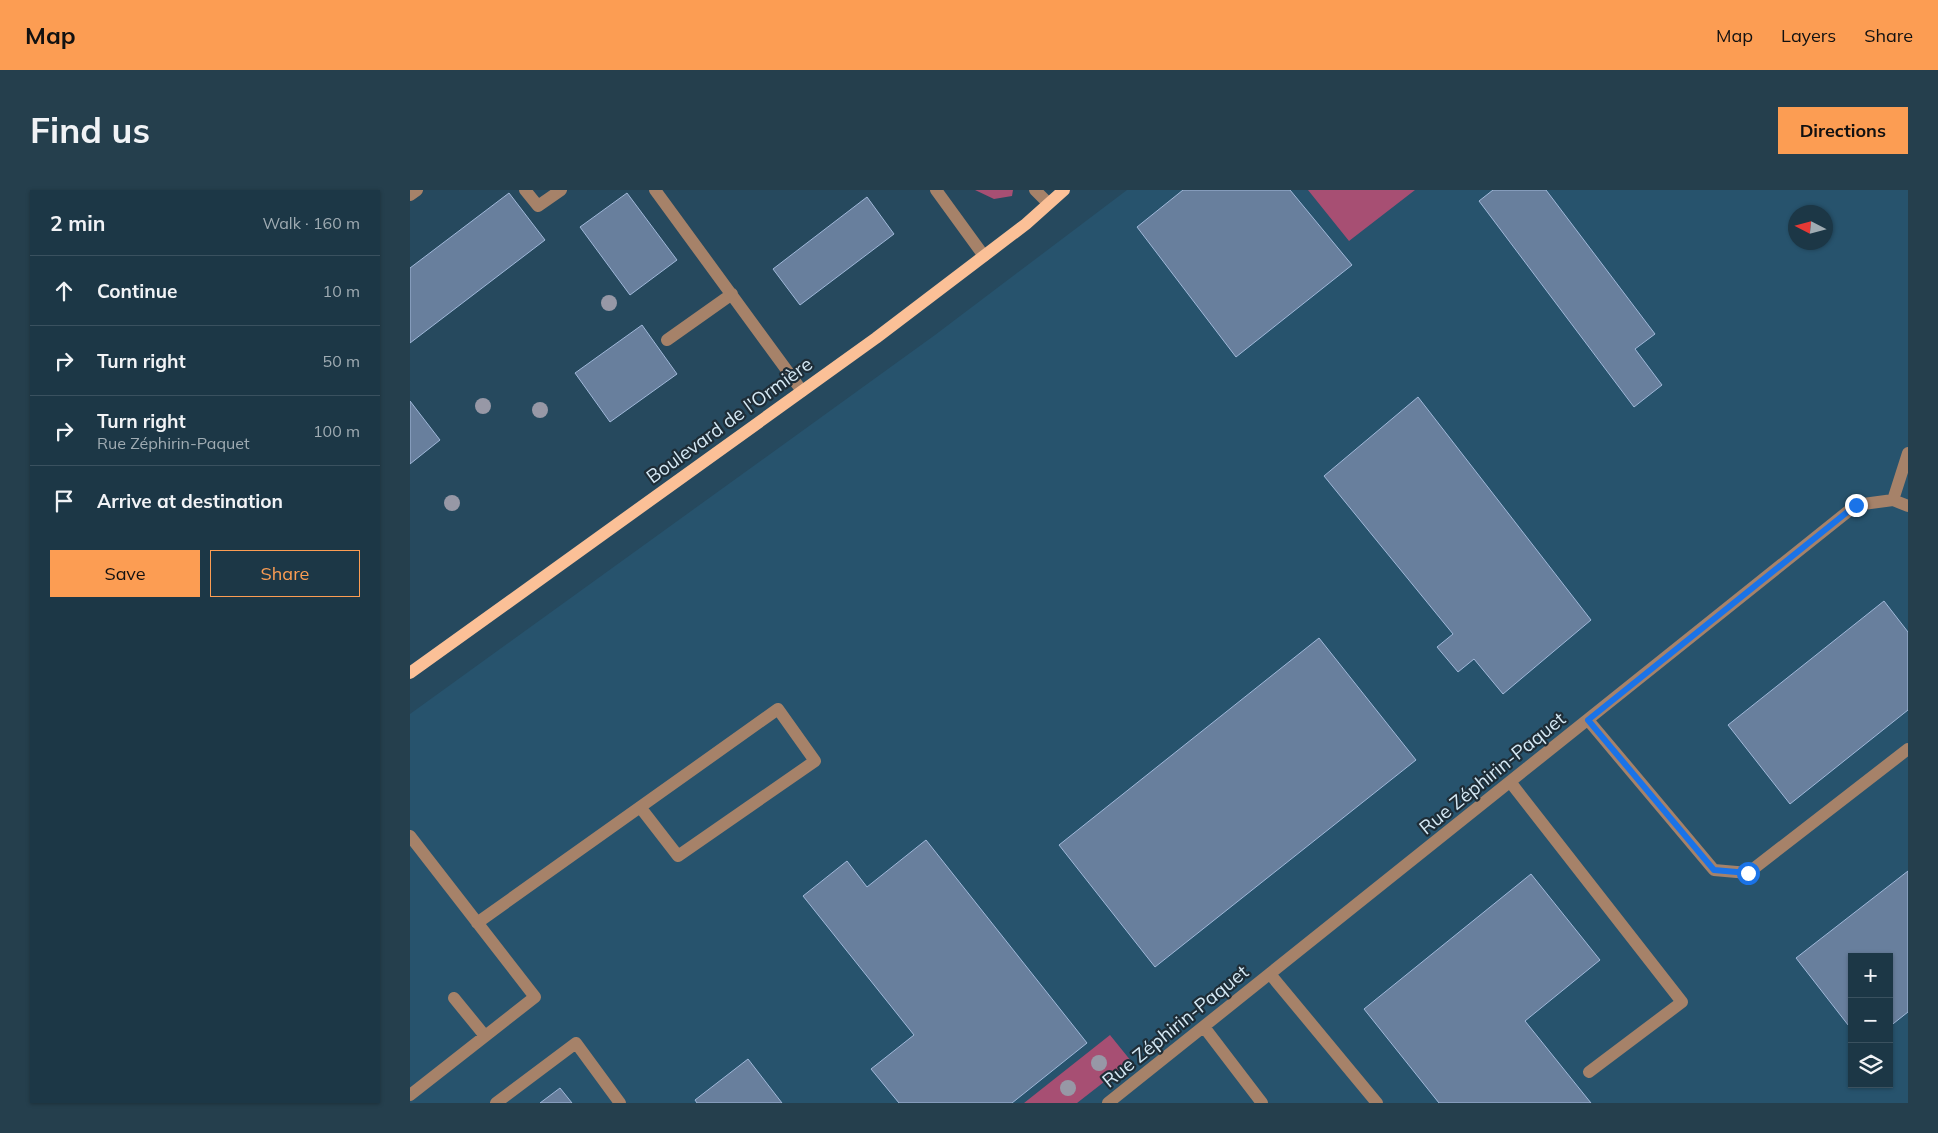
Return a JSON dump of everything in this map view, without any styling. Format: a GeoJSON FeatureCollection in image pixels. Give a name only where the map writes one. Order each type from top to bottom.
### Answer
{"type":"FeatureCollection","features":[{"type":"Feature","properties":{"kind":"main road","name":"Boulevard de l'Ormière"},"geometry":{"type":"LineString","coordinates":[[412,668],[802,391],[1026,224],[1064,190]]}},
{"type":"Feature","properties":{"kind":"street"},"geometry":{"type":"LineString","coordinates":[[410,195],[417,190]]}},
{"type":"Feature","properties":{"kind":"street"},"geometry":{"type":"LineString","coordinates":[[525,190],[538,206],[562,190]]}},
{"type":"Feature","properties":{"kind":"street"},"geometry":{"type":"LineString","coordinates":[[655,190],[802,391]]}},
{"type":"Feature","properties":{"kind":"street"},"geometry":{"type":"LineString","coordinates":[[936,190],[984,256]]}},
{"type":"Feature","properties":{"kind":"street"},"geometry":{"type":"LineString","coordinates":[[1035,190],[1048,204]]}},
{"type":"Feature","properties":{"kind":"street"},"geometry":{"type":"LineString","coordinates":[[667,340],[732,294]]}},
{"type":"Feature","properties":{"kind":"street"},"geometry":{"type":"LineString","coordinates":[[1893,500],[1908,453]]}},
{"type":"Feature","properties":{"kind":"street","name":"Rue Zéphirin-Paquet"},"geometry":{"type":"LineString","coordinates":[[1108,1103],[1856,505],[1893,500],[1908,506]]}},
{"type":"Feature","properties":{"kind":"street"},"geometry":{"type":"LineString","coordinates":[[477,922],[778,709],[815,761],[678,856],[640,807]]}},
{"type":"Feature","properties":{"kind":"street"},"geometry":{"type":"LineString","coordinates":[[1588,720],[1714,870],[1748,873],[1908,749]]}},
{"type":"Feature","properties":{"kind":"street"},"geometry":{"type":"LineString","coordinates":[[1510,783],[1682,1002],[1589,1072]]}},
{"type":"Feature","properties":{"kind":"street"},"geometry":{"type":"LineString","coordinates":[[410,836],[535,997],[410,1095]]}},
{"type":"Feature","properties":{"kind":"street"},"geometry":{"type":"LineString","coordinates":[[1270,974],[1377,1103]]}},
{"type":"Feature","properties":{"kind":"street"},"geometry":{"type":"LineString","coordinates":[[454,998],[484,1036]]}},
{"type":"Feature","properties":{"kind":"street"},"geometry":{"type":"LineString","coordinates":[[1204,1027],[1262,1103]]}},
{"type":"Feature","properties":{"kind":"street"},"geometry":{"type":"LineString","coordinates":[[496,1103],[576,1043],[620,1103]]}},
{"type":"Feature","properties":{"kind":"shaded area"},"geometry":{"type":"Polygon","coordinates":[[[975,190],[1013,190],[1012,196],[994,199],[975,190]]]}},
{"type":"Feature","properties":{"kind":"shaded area"},"geometry":{"type":"Polygon","coordinates":[[[1127,190],[1908,190],[1908,1103],[410,1103],[410,714],[935,335],[1127,190]]]}},
{"type":"Feature","properties":{"kind":"shaded area"},"geometry":{"type":"Polygon","coordinates":[[[1308,190],[1415,190],[1349,241],[1308,190]]]}},
{"type":"Feature","properties":{"kind":"shaded area"},"geometry":{"type":"Polygon","coordinates":[[[1110,1035],[1131,1061],[1077,1103],[1024,1103],[1110,1035]]]}},
{"type":"Feature","properties":{"kind":"building"},"geometry":{"type":"Polygon","coordinates":[[[1183,190],[1290,190],[1352,265],[1236,357],[1137,227],[1183,190]]]}},
{"type":"Feature","properties":{"kind":"building"},"geometry":{"type":"Polygon","coordinates":[[[1493,190],[1546,190],[1655,334],[1635,349],[1662,385],[1634,407],[1479,201],[1493,190]]]}},
{"type":"Feature","properties":{"kind":"building"},"geometry":{"type":"Polygon","coordinates":[[[509,193],[545,240],[410,343],[410,268],[509,193]]]}},
{"type":"Feature","properties":{"kind":"building"},"geometry":{"type":"Polygon","coordinates":[[[627,193],[677,260],[630,295],[580,227],[627,193]]]}},
{"type":"Feature","properties":{"kind":"building"},"geometry":{"type":"Polygon","coordinates":[[[867,197],[894,234],[800,305],[773,269],[867,197]]]}},
{"type":"Feature","properties":{"kind":"building"},"geometry":{"type":"Polygon","coordinates":[[[642,325],[677,374],[610,422],[575,373],[642,325]]]}},
{"type":"Feature","properties":{"kind":"building"},"geometry":{"type":"Polygon","coordinates":[[[1418,397],[1591,620],[1503,694],[1474,659],[1458,672],[1437,647],[1453,634],[1324,476],[1418,397]]]}},
{"type":"Feature","properties":{"kind":"building"},"geometry":{"type":"Polygon","coordinates":[[[410,401],[440,440],[410,464],[410,401]]]}},
{"type":"Feature","properties":{"kind":"building"},"geometry":{"type":"Polygon","coordinates":[[[1884,601],[1908,632],[1908,710],[1790,804],[1728,725],[1884,601]]]}},
{"type":"Feature","properties":{"kind":"building"},"geometry":{"type":"Polygon","coordinates":[[[1319,638],[1416,760],[1155,967],[1059,845],[1319,638]]]}},
{"type":"Feature","properties":{"kind":"building"},"geometry":{"type":"Polygon","coordinates":[[[926,840],[1087,1043],[1012,1103],[899,1103],[871,1069],[914,1035],[803,896],[847,861],[867,887],[926,840]]]}},
{"type":"Feature","properties":{"kind":"building"},"geometry":{"type":"Polygon","coordinates":[[[1908,871],[1908,1012],[1893,1024],[1893,953],[1848,953],[1848,1025],[1796,958],[1908,871]]]}},
{"type":"Feature","properties":{"kind":"building"},"geometry":{"type":"Polygon","coordinates":[[[1531,874],[1600,960],[1525,1021],[1591,1103],[1439,1103],[1364,1009],[1531,874]]]}},
{"type":"Feature","properties":{"kind":"building"},"geometry":{"type":"Polygon","coordinates":[[[748,1059],[782,1103],[697,1103],[695,1100],[748,1059]]]}},
{"type":"Feature","properties":{"kind":"building"},"geometry":{"type":"Polygon","coordinates":[[[560,1088],[572,1103],[540,1103],[560,1088]]]}},
{"type":"Feature","properties":{"kind":"route"},"geometry":{"type":"LineString","coordinates":[[1748,873],[1714,870],[1588,720],[1856,505]]}}]}
